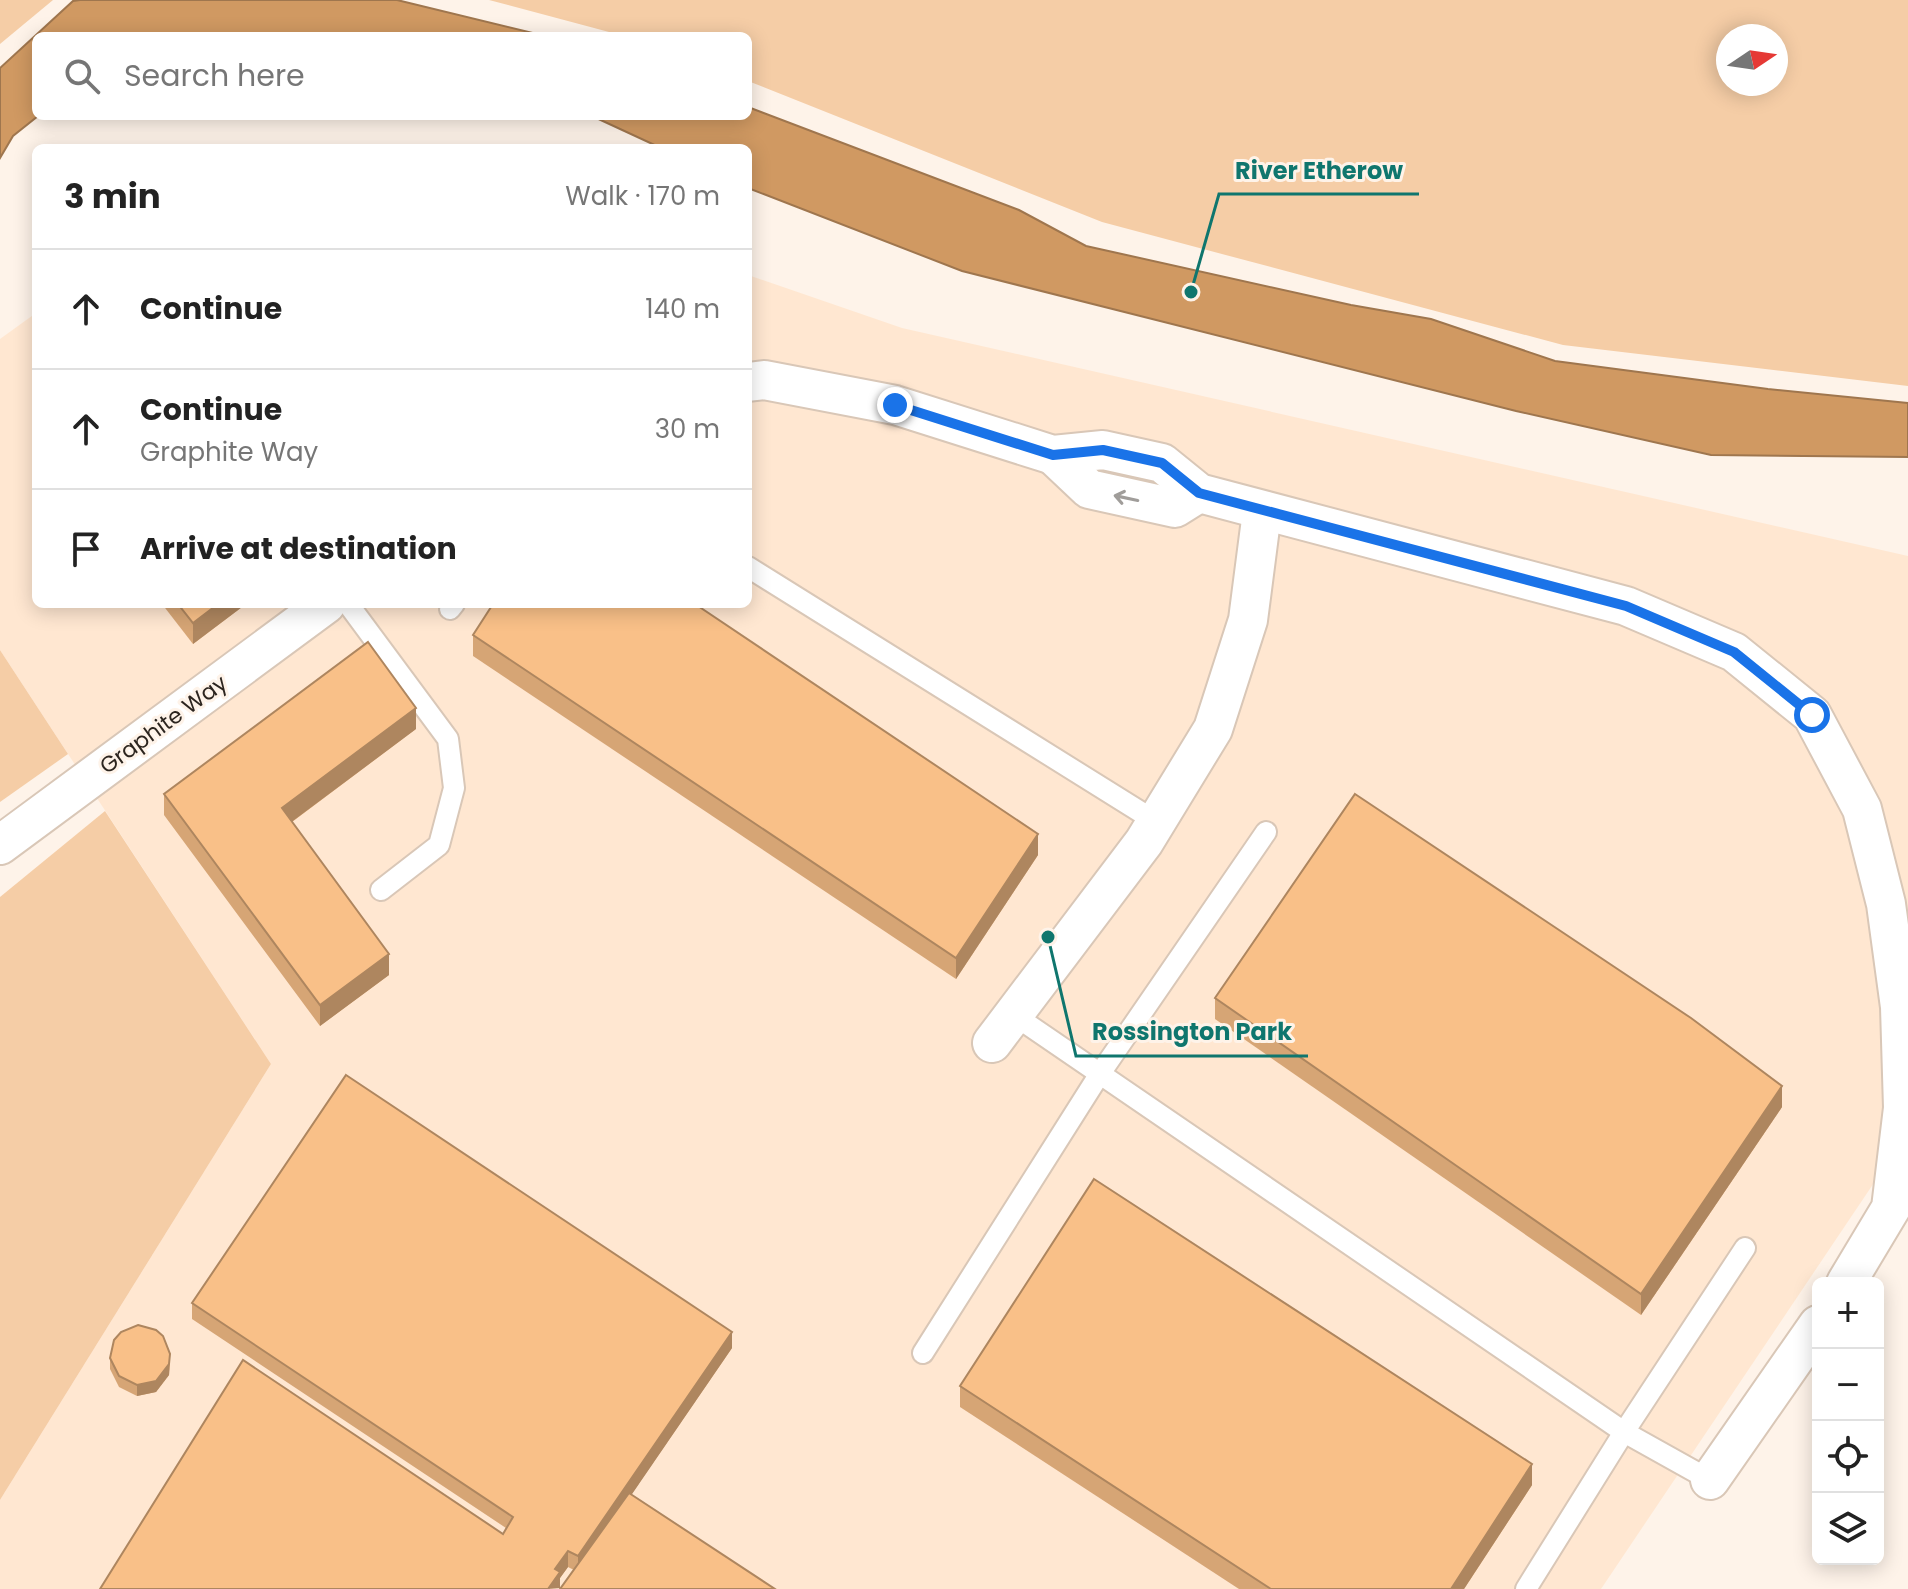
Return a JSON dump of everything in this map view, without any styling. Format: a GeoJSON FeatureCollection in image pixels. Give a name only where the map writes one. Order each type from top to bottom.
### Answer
{"type":"FeatureCollection","features":[{"type":"Feature","properties":{"kind":"street"},"geometry":{"type":"LineString","coordinates":[[752,382],[764,380],[895,405],[1053,455],[1103,450],[1162,463],[1199,493],[1626,606],[1734,652],[1812,715],[1862,809],[1886,904],[1900,1007],[1904,1136],[1891,1208],[1850,1277]]}},
{"type":"Feature","properties":{"kind":"street"},"geometry":{"type":"LineString","coordinates":[[1003,1029],[1155,821],[1213,729],[1248,620],[1262,512]]}},
{"type":"Feature","properties":{"kind":"street","name":"Graphite Way"},"geometry":{"type":"LineString","coordinates":[[0,845],[321,608]]}},
{"type":"Feature","properties":{"kind":"street"},"geometry":{"type":"LineString","coordinates":[[1710,1480],[1812,1334]]}},
{"type":"Feature","properties":{"kind":"lane"},"geometry":{"type":"LineString","coordinates":[[752,569],[1155,821]]}},
{"type":"Feature","properties":{"kind":"lane"},"geometry":{"type":"LineString","coordinates":[[351,608],[448,739],[454,788],[439,845],[381,890]]}},
{"type":"Feature","properties":{"kind":"lane"},"geometry":{"type":"LineString","coordinates":[[923,1353],[1099,1075],[1266,832]]}},
{"type":"Feature","properties":{"kind":"lane"},"geometry":{"type":"LineString","coordinates":[[1003,1029],[1099,1075],[1624,1432],[1710,1480]]}},
{"type":"Feature","properties":{"kind":"lane"},"geometry":{"type":"LineString","coordinates":[[1526,1589],[1745,1248]]}},
{"type":"Feature","properties":{"kind":"shaded area"},"geometry":{"type":"Polygon","coordinates":[[[0,0],[53,0],[0,44],[0,0]]]}},
{"type":"Feature","properties":{"kind":"shaded area"},"geometry":{"type":"Polygon","coordinates":[[[397,0],[529,32],[39,32],[73,1],[397,0]]]}},
{"type":"Feature","properties":{"kind":"shaded area"},"geometry":{"type":"Polygon","coordinates":[[[489,0],[1908,0],[1908,386],[1563,345],[1102,222],[752,83],[752,32],[609,32],[489,0]]]}},
{"type":"Feature","properties":{"kind":"shaded area"},"geometry":{"type":"Polygon","coordinates":[[[32,39],[33,120],[13,136],[0,158],[0,68],[32,39]]]}},
{"type":"Feature","properties":{"kind":"shaded area"},"geometry":{"type":"Polygon","coordinates":[[[752,109],[1019,210],[1086,246],[1351,305],[1431,319],[1555,361],[1768,389],[1908,403],[1908,457],[1711,455],[1516,411],[962,271],[752,190],[752,144],[652,144],[601,120],[752,120],[752,109]]]}},
{"type":"Feature","properties":{"kind":"shaded area"},"geometry":{"type":"Polygon","coordinates":[[[752,276],[902,328],[1908,556],[1908,1156],[1892,1156],[1601,1589],[0,1589],[0,1500],[271,1064],[0,650],[0,339],[32,316],[32,608],[752,608],[752,276]]]}},
{"type":"Feature","properties":{"kind":"shaded area"},"geometry":{"type":"Polygon","coordinates":[[[0,650],[68,754],[0,802],[0,650]]]}},
{"type":"Feature","properties":{"kind":"shaded area"},"geometry":{"type":"Polygon","coordinates":[[[105,811],[271,1064],[0,1500],[0,897],[105,811]]]}},
{"type":"Feature","properties":{"kind":"building"},"geometry":{"type":"Polygon","coordinates":[[[181,608],[213,608],[193,623],[181,608]]]}},
{"type":"Feature","properties":{"kind":"building"},"geometry":{"type":"Polygon","coordinates":[[[490,608],[701,608],[1038,834],[956,958],[473,635],[490,608]]]}},
{"type":"Feature","properties":{"kind":"building"},"geometry":{"type":"Polygon","coordinates":[[[368,642],[416,708],[282,808],[389,954],[320,1005],[164,794],[368,642]]]}},
{"type":"Feature","properties":{"kind":"building"},"geometry":{"type":"Polygon","coordinates":[[[1355,794],[1691,1018],[1782,1086],[1641,1294],[1215,998],[1355,794]]]}},
{"type":"Feature","properties":{"kind":"building"},"geometry":{"type":"Polygon","coordinates":[[[346,1075],[732,1332],[578,1556],[568,1551],[555,1569],[560,1572],[548,1589],[100,1589],[243,1360],[503,1534],[513,1517],[192,1303],[346,1075]]]}},
{"type":"Feature","properties":{"kind":"building"},"geometry":{"type":"Polygon","coordinates":[[[1094,1179],[1532,1464],[1451,1589],[1271,1589],[960,1386],[1094,1179]]]}},
{"type":"Feature","properties":{"kind":"building"},"geometry":{"type":"Polygon","coordinates":[[[138,1325],[156,1330],[163,1336],[170,1354],[169,1364],[156,1381],[137,1385],[119,1376],[110,1358],[114,1340],[121,1332],[138,1325]]]}},
{"type":"Feature","properties":{"kind":"building"},"geometry":{"type":"Polygon","coordinates":[[[629,1493],[775,1589],[560,1589],[629,1493]]]}},
{"type":"Feature","properties":{"kind":"place","name":"River Etherow"},"geometry":{"type":"Point","coordinates":[1191,292]}},
{"type":"Feature","properties":{"kind":"place","name":"Rossington Park"},"geometry":{"type":"Point","coordinates":[1048,937]}},
{"type":"Feature","properties":{"kind":"route"},"geometry":{"type":"LineString","coordinates":[[895,405],[1053,455],[1103,450],[1162,463],[1199,493],[1626,606],[1734,652],[1812,715]]}}]}
